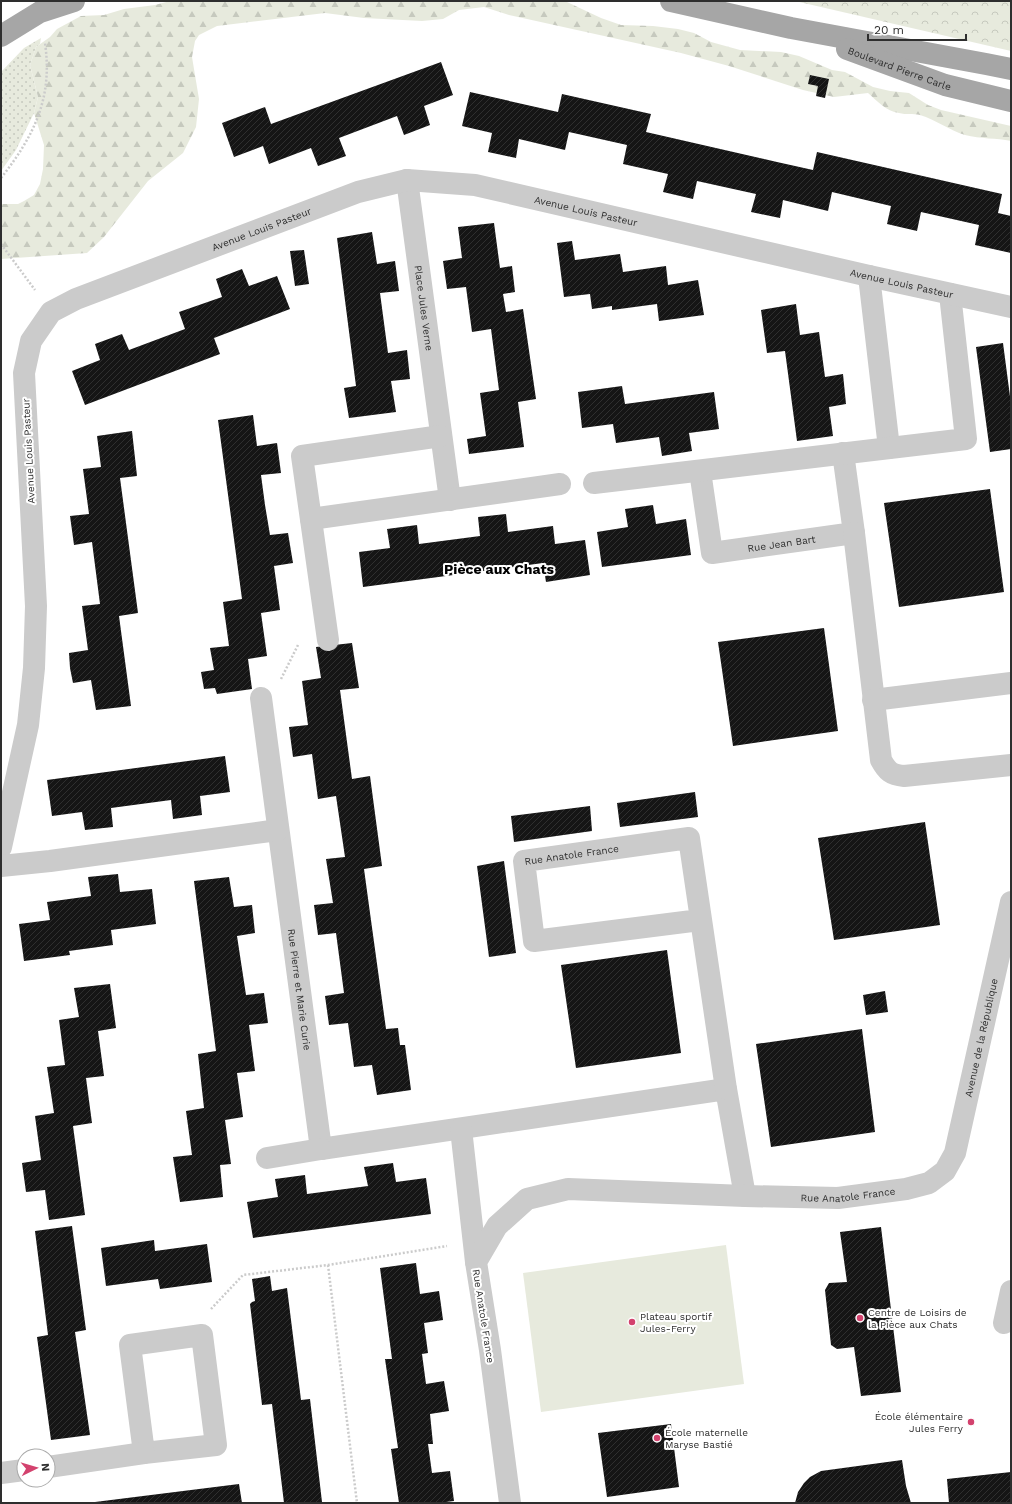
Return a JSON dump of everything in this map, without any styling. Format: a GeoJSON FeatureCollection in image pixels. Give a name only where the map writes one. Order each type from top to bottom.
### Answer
{"type":"FeatureCollection","features":[{"type":"Feature","properties":{"kind":"main road"},"geometry":{"type":"LineString","coordinates":[[1,36],[40,12],[74,1]]}},
{"type":"Feature","properties":{"kind":"main road","name":"Boulevard Pierre Carle"},"geometry":{"type":"LineString","coordinates":[[671,1],[791,28],[986,64],[1011,70]]}},
{"type":"Feature","properties":{"kind":"main road","name":"Boulevard Pierre Carle"},"geometry":{"type":"LineString","coordinates":[[791,28],[945,85],[1011,101]]}},
{"type":"Feature","properties":{"kind":"street","name":"Avenue Louis Pasteur"},"geometry":{"type":"LineString","coordinates":[[1,847],[28,725],[34,668],[36,606],[24,373],[31,341],[51,312],[76,299],[358,192],[407,180],[475,185],[869,276],[1011,307]]}},
{"type":"Feature","properties":{"kind":"street","name":"Place Jules Verne"},"geometry":{"type":"LineString","coordinates":[[407,180],[450,500]]}},
{"type":"Feature","properties":{"kind":"street"},"geometry":{"type":"LineString","coordinates":[[869,276],[889,448]]}},
{"type":"Feature","properties":{"kind":"street"},"geometry":{"type":"LineString","coordinates":[[594,483],[966,439],[950,294]]}},
{"type":"Feature","properties":{"kind":"street"},"geometry":{"type":"LineString","coordinates":[[328,640],[302,456],[442,436]]}},
{"type":"Feature","properties":{"kind":"street"},"geometry":{"type":"LineString","coordinates":[[843,453],[881,760],[887,771],[895,775],[904,776],[1011,765]]}},
{"type":"Feature","properties":{"kind":"street","name":"Rue Jean Bart"},"geometry":{"type":"LineString","coordinates":[[700,471],[712,553],[854,533]]}},
{"type":"Feature","properties":{"kind":"street"},"geometry":{"type":"LineString","coordinates":[[310,519],[560,484]]}},
{"type":"Feature","properties":{"kind":"street"},"geometry":{"type":"LineString","coordinates":[[873,700],[1011,683]]}},
{"type":"Feature","properties":{"kind":"street","name":"Rue Pierre et Marie Curie"},"geometry":{"type":"LineString","coordinates":[[261,698],[321,1149]]}},
{"type":"Feature","properties":{"kind":"street"},"geometry":{"type":"LineString","coordinates":[[1,866],[50,861],[278,830]]}},
{"type":"Feature","properties":{"kind":"street","name":"Rue Anatole France"},"geometry":{"type":"LineString","coordinates":[[700,920],[534,941],[524,861],[689,838],[726,1089],[745,1196]]}},
{"type":"Feature","properties":{"kind":"street","name":"Avenue de la République"},"geometry":{"type":"LineString","coordinates":[[945,1171],[955,1154],[1003,975],[1011,902]]}},
{"type":"Feature","properties":{"kind":"street"},"geometry":{"type":"LineString","coordinates":[[267,1158],[726,1089]]}},
{"type":"Feature","properties":{"kind":"street"},"geometry":{"type":"LineString","coordinates":[[461,1129],[475,1252]]}},
{"type":"Feature","properties":{"kind":"street","name":"Rue Anatole France"},"geometry":{"type":"LineString","coordinates":[[510,1503],[490,1350],[475,1252],[497,1226],[527,1199],[568,1189],[838,1198],[906,1189],[929,1183],[945,1171]]}},
{"type":"Feature","properties":{"kind":"street"},"geometry":{"type":"LineString","coordinates":[[1004,1323],[1011,1290]]}},
{"type":"Feature","properties":{"kind":"street"},"geometry":{"type":"LineString","coordinates":[[56,1466],[144,1453],[216,1445],[202,1336],[130,1345],[144,1453]]}},
{"type":"Feature","properties":{"kind":"street"},"geometry":{"type":"LineString","coordinates":[[1,1473],[16,1471]]}},
{"type":"Feature","properties":{"kind":"path"},"geometry":{"type":"LineString","coordinates":[[1,178],[27,141],[45,96],[48,69],[44,39]]}},
{"type":"Feature","properties":{"kind":"path"},"geometry":{"type":"LineString","coordinates":[[1,244],[51,312]]}},
{"type":"Feature","properties":{"kind":"path"},"geometry":{"type":"LineString","coordinates":[[261,698],[274,693],[298,645],[328,640]]}},
{"type":"Feature","properties":{"kind":"path"},"geometry":{"type":"LineString","coordinates":[[202,1336],[209,1310],[243,1274],[475,1252]]}},
{"type":"Feature","properties":{"kind":"path"},"geometry":{"type":"LineString","coordinates":[[328,1265],[357,1503]]}},
{"type":"Feature","properties":{"kind":"green space"},"geometry":{"type":"Polygon","coordinates":[[[170,1],[567,2],[601,18],[621,25],[653,26],[678,29],[694,33],[711,42],[740,50],[781,52],[799,56],[832,70],[845,72],[873,87],[909,93],[928,105],[941,110],[1011,126],[1011,141],[965,135],[920,115],[894,112],[882,105],[868,93],[834,97],[803,90],[729,66],[681,53],[509,15],[484,7],[459,10],[443,19],[422,21],[364,18],[325,13],[217,26],[199,35],[195,41],[192,57],[199,99],[196,127],[183,153],[148,181],[104,237],[87,253],[1,259],[1,204],[18,204],[34,195],[40,184],[43,169],[44,145],[34,113],[38,97],[30,65],[36,47],[50,37],[57,29],[81,16],[104,15],[124,9],[155,5],[170,1]]]}},
{"type":"Feature","properties":{"kind":"green space"},"geometry":{"type":"Polygon","coordinates":[[[795,1],[1011,1],[1011,51],[795,1]]]}},
{"type":"Feature","properties":{"kind":"green space"},"geometry":{"type":"Polygon","coordinates":[[[41,38],[40,44],[36,47],[30,65],[38,97],[34,113],[16,150],[1,171],[1,72],[24,48],[41,38]]]}},
{"type":"Feature","properties":{"kind":"green space","name":"Plateau sportif Jules-Ferry"},"geometry":{"type":"Polygon","coordinates":[[[726,1245],[744,1384],[541,1412],[523,1273],[726,1245]]]}},
{"type":"Feature","properties":{"kind":"building"},"geometry":{"type":"Polygon","coordinates":[[[441,62],[453,95],[424,106],[430,125],[404,135],[397,116],[339,138],[346,156],[318,166],[311,148],[269,164],[263,146],[234,157],[222,123],[265,107],[271,124],[441,62]]]}},
{"type":"Feature","properties":{"kind":"building"},"geometry":{"type":"Polygon","coordinates":[[[810,75],[829,79],[825,98],[816,96],[818,86],[808,84],[810,75]]]}},
{"type":"Feature","properties":{"kind":"building"},"geometry":{"type":"Polygon","coordinates":[[[470,92],[558,112],[562,94],[651,114],[646,132],[777,162],[813,170],[817,152],[1002,194],[998,213],[1011,216],[1011,253],[975,245],[979,225],[921,212],[917,231],[887,224],[891,206],[832,192],[828,211],[783,200],[780,218],[751,212],[756,194],[697,181],[693,199],[663,192],[668,174],[623,164],[627,145],[569,132],[565,150],[519,139],[516,158],[488,152],[492,133],[462,126],[470,92]]]}},
{"type":"Feature","properties":{"kind":"building"},"geometry":{"type":"Polygon","coordinates":[[[494,223],[500,268],[512,266],[515,292],[503,294],[506,312],[523,309],[536,399],[518,402],[524,447],[469,454],[467,439],[486,436],[480,393],[499,390],[491,329],[472,332],[466,287],[447,289],[443,261],[462,258],[458,227],[494,223]]]}},
{"type":"Feature","properties":{"kind":"building"},"geometry":{"type":"Polygon","coordinates":[[[372,232],[377,264],[395,261],[399,291],[380,293],[388,353],[407,350],[410,379],[391,381],[396,412],[349,418],[344,388],[356,386],[337,238],[372,232]]]}},
{"type":"Feature","properties":{"kind":"building"},"geometry":{"type":"Polygon","coordinates":[[[572,241],[575,260],[620,254],[623,272],[666,266],[668,285],[698,280],[704,315],[659,321],[657,304],[612,310],[612,306],[592,309],[590,294],[564,297],[557,243],[572,241]]]}},
{"type":"Feature","properties":{"kind":"building"},"geometry":{"type":"Polygon","coordinates":[[[304,250],[309,284],[295,286],[290,251],[304,250]]]}},
{"type":"Feature","properties":{"kind":"building"},"geometry":{"type":"Polygon","coordinates":[[[242,269],[249,286],[277,276],[290,309],[214,338],[220,354],[85,405],[72,371],[100,360],[95,344],[122,334],[129,350],[185,329],[179,312],[222,297],[216,279],[242,269]]]}},
{"type":"Feature","properties":{"kind":"building"},"geometry":{"type":"Polygon","coordinates":[[[796,304],[800,335],[819,332],[825,377],[843,374],[846,404],[829,407],[833,436],[797,441],[785,351],[767,353],[761,310],[796,304]]]}},
{"type":"Feature","properties":{"kind":"building"},"geometry":{"type":"Polygon","coordinates":[[[1003,343],[1011,404],[1011,449],[990,452],[976,347],[1003,343]]]}},
{"type":"Feature","properties":{"kind":"building"},"geometry":{"type":"Polygon","coordinates":[[[622,386],[625,404],[714,392],[719,429],[689,433],[692,451],[662,456],[659,437],[616,443],[613,424],[582,428],[578,392],[622,386]]]}},
{"type":"Feature","properties":{"kind":"building"},"geometry":{"type":"Polygon","coordinates":[[[253,415],[257,446],[277,443],[281,473],[261,475],[265,505],[270,535],[288,533],[293,563],[274,566],[280,610],[261,613],[267,656],[248,659],[252,689],[217,694],[215,688],[204,689],[201,672],[214,670],[210,648],[229,646],[223,602],[242,599],[218,420],[253,415]]]}},
{"type":"Feature","properties":{"kind":"building"},"geometry":{"type":"Polygon","coordinates":[[[132,431],[137,476],[120,478],[138,613],[119,616],[131,706],[96,710],[91,680],[73,683],[70,668],[69,653],[88,650],[82,606],[100,604],[92,542],[74,545],[70,516],[89,514],[83,469],[101,467],[97,436],[132,431]]]}},
{"type":"Feature","properties":{"kind":"building"},"geometry":{"type":"Polygon","coordinates":[[[990,489],[1004,592],[899,607],[884,503],[990,489]]]}},
{"type":"Feature","properties":{"kind":"building"},"geometry":{"type":"Polygon","coordinates":[[[653,505],[656,524],[686,519],[691,555],[602,567],[597,532],[628,527],[625,509],[653,505]]]}},
{"type":"Feature","properties":{"kind":"building"},"geometry":{"type":"Polygon","coordinates":[[[506,514],[508,532],[553,526],[555,544],[585,540],[590,575],[546,582],[543,563],[363,587],[359,552],[390,548],[387,529],[417,525],[419,544],[480,536],[478,517],[506,514]]]}},
{"type":"Feature","properties":{"kind":"building"},"geometry":{"type":"Polygon","coordinates":[[[824,628],[838,731],[733,746],[718,642],[824,628]]]}},
{"type":"Feature","properties":{"kind":"building"},"geometry":{"type":"Polygon","coordinates":[[[352,643],[359,688],[340,690],[352,779],[370,776],[382,866],[364,869],[386,1029],[398,1028],[400,1045],[405,1045],[411,1090],[377,1095],[372,1065],[354,1067],[348,1023],[329,1025],[325,996],[344,993],[336,933],[318,935],[314,905],[333,903],[326,859],[345,857],[336,796],[318,799],[312,754],[293,757],[289,727],[308,725],[302,681],[321,678],[316,647],[352,643]]]}},
{"type":"Feature","properties":{"kind":"building"},"geometry":{"type":"Polygon","coordinates":[[[225,756],[230,792],[200,796],[202,815],[173,819],[171,800],[111,808],[113,827],[85,830],[82,812],[52,816],[47,780],[225,756]]]}},
{"type":"Feature","properties":{"kind":"building"},"geometry":{"type":"Polygon","coordinates":[[[695,792],[698,817],[620,827],[617,803],[695,792]]]}},
{"type":"Feature","properties":{"kind":"building"},"geometry":{"type":"Polygon","coordinates":[[[590,806],[592,831],[514,842],[511,816],[590,806]]]}},
{"type":"Feature","properties":{"kind":"building"},"geometry":{"type":"Polygon","coordinates":[[[925,822],[940,925],[834,940],[818,838],[925,822]]]}},
{"type":"Feature","properties":{"kind":"building"},"geometry":{"type":"Polygon","coordinates":[[[504,861],[516,953],[489,957],[477,866],[504,861]]]}},
{"type":"Feature","properties":{"kind":"building"},"geometry":{"type":"Polygon","coordinates":[[[118,874],[120,892],[152,889],[156,924],[111,930],[113,945],[69,951],[70,955],[24,961],[19,924],[50,920],[47,902],[91,896],[88,877],[118,874]]]}},
{"type":"Feature","properties":{"kind":"building"},"geometry":{"type":"Polygon","coordinates":[[[229,877],[234,907],[252,905],[255,933],[237,936],[246,995],[264,993],[268,1023],[249,1025],[255,1071],[237,1073],[243,1117],[225,1120],[231,1164],[220,1165],[223,1197],[180,1202],[173,1157],[192,1155],[186,1111],[204,1108],[198,1054],[216,1051],[194,881],[229,877]]]}},
{"type":"Feature","properties":{"kind":"building"},"geometry":{"type":"Polygon","coordinates":[[[667,950],[681,1053],[576,1068],[561,965],[667,950]]]}},
{"type":"Feature","properties":{"kind":"building"},"geometry":{"type":"Polygon","coordinates":[[[110,984],[116,1028],[98,1031],[104,1076],[86,1078],[92,1123],[73,1126],[85,1215],[49,1220],[45,1190],[26,1192],[22,1163],[41,1160],[35,1116],[54,1113],[47,1067],[65,1065],[59,1020],[79,1017],[74,988],[110,984]]]}},
{"type":"Feature","properties":{"kind":"building"},"geometry":{"type":"Polygon","coordinates":[[[885,991],[888,1012],[866,1015],[863,995],[885,991]]]}},
{"type":"Feature","properties":{"kind":"building"},"geometry":{"type":"Polygon","coordinates":[[[862,1029],[875,1132],[771,1147],[756,1044],[862,1029]]]}},
{"type":"Feature","properties":{"kind":"building"},"geometry":{"type":"Polygon","coordinates":[[[393,1163],[396,1182],[426,1178],[431,1214],[253,1238],[247,1202],[278,1197],[275,1179],[305,1175],[307,1194],[368,1186],[364,1167],[393,1163]]]}},
{"type":"Feature","properties":{"kind":"building"},"geometry":{"type":"Polygon","coordinates":[[[72,1226],[86,1330],[75,1332],[90,1435],[51,1440],[37,1337],[48,1335],[35,1231],[72,1226]]]}},
{"type":"Feature","properties":{"kind":"building","name":"Centre de Loisirs de la Pièce aux Chats"},"geometry":{"type":"Polygon","coordinates":[[[881,1227],[901,1392],[861,1396],[854,1347],[837,1349],[831,1345],[825,1290],[829,1283],[847,1282],[840,1232],[881,1227]]]}},
{"type":"Feature","properties":{"kind":"building"},"geometry":{"type":"Polygon","coordinates":[[[154,1240],[155,1251],[207,1244],[212,1282],[160,1289],[158,1279],[106,1286],[101,1248],[154,1240]]]}},
{"type":"Feature","properties":{"kind":"building"},"geometry":{"type":"Polygon","coordinates":[[[416,1263],[420,1294],[439,1291],[443,1320],[424,1323],[428,1353],[422,1354],[426,1384],[444,1381],[449,1411],[430,1414],[433,1444],[428,1444],[432,1473],[450,1471],[454,1501],[438,1503],[399,1503],[391,1449],[398,1448],[385,1359],[392,1359],[380,1268],[416,1263]]]}},
{"type":"Feature","properties":{"kind":"building"},"geometry":{"type":"Polygon","coordinates":[[[270,1276],[272,1291],[287,1288],[301,1400],[310,1399],[322,1502],[284,1503],[272,1404],[262,1405],[250,1304],[255,1301],[252,1279],[270,1276]]]}},
{"type":"Feature","properties":{"kind":"building"},"geometry":{"type":"Polygon","coordinates":[[[671,1424],[679,1487],[607,1497],[598,1433],[671,1424]]]}},
{"type":"Feature","properties":{"kind":"building"},"geometry":{"type":"Polygon","coordinates":[[[902,1460],[906,1486],[911,1503],[795,1503],[798,1492],[804,1483],[810,1477],[821,1471],[902,1460]]]}},
{"type":"Feature","properties":{"kind":"building"},"geometry":{"type":"Polygon","coordinates":[[[1011,1472],[1011,1503],[949,1503],[947,1479],[1011,1472]]]}},
{"type":"Feature","properties":{"kind":"building"},"geometry":{"type":"Polygon","coordinates":[[[239,1484],[242,1503],[95,1503],[95,1502],[239,1484]]]}},
{"type":"Feature","properties":{"kind":"place","name":"Centre de Loisirs de la Pièce aux Chats"},"geometry":{"type":"Point","coordinates":[860,1318]}},
{"type":"Feature","properties":{"kind":"place","name":"Plateau sportif Jules-Ferry"},"geometry":{"type":"Point","coordinates":[632,1322]}},
{"type":"Feature","properties":{"kind":"place","name":"École élémentaire Jules Ferry"},"geometry":{"type":"Point","coordinates":[971,1422]}},
{"type":"Feature","properties":{"kind":"place","name":"École maternelle Maryse Bastié"},"geometry":{"type":"Point","coordinates":[657,1438]}},
{"type":"Feature","properties":{"kind":"district","name":"Pièce aux Chats"},"geometry":{"type":"Point","coordinates":[499,569]}}]}
